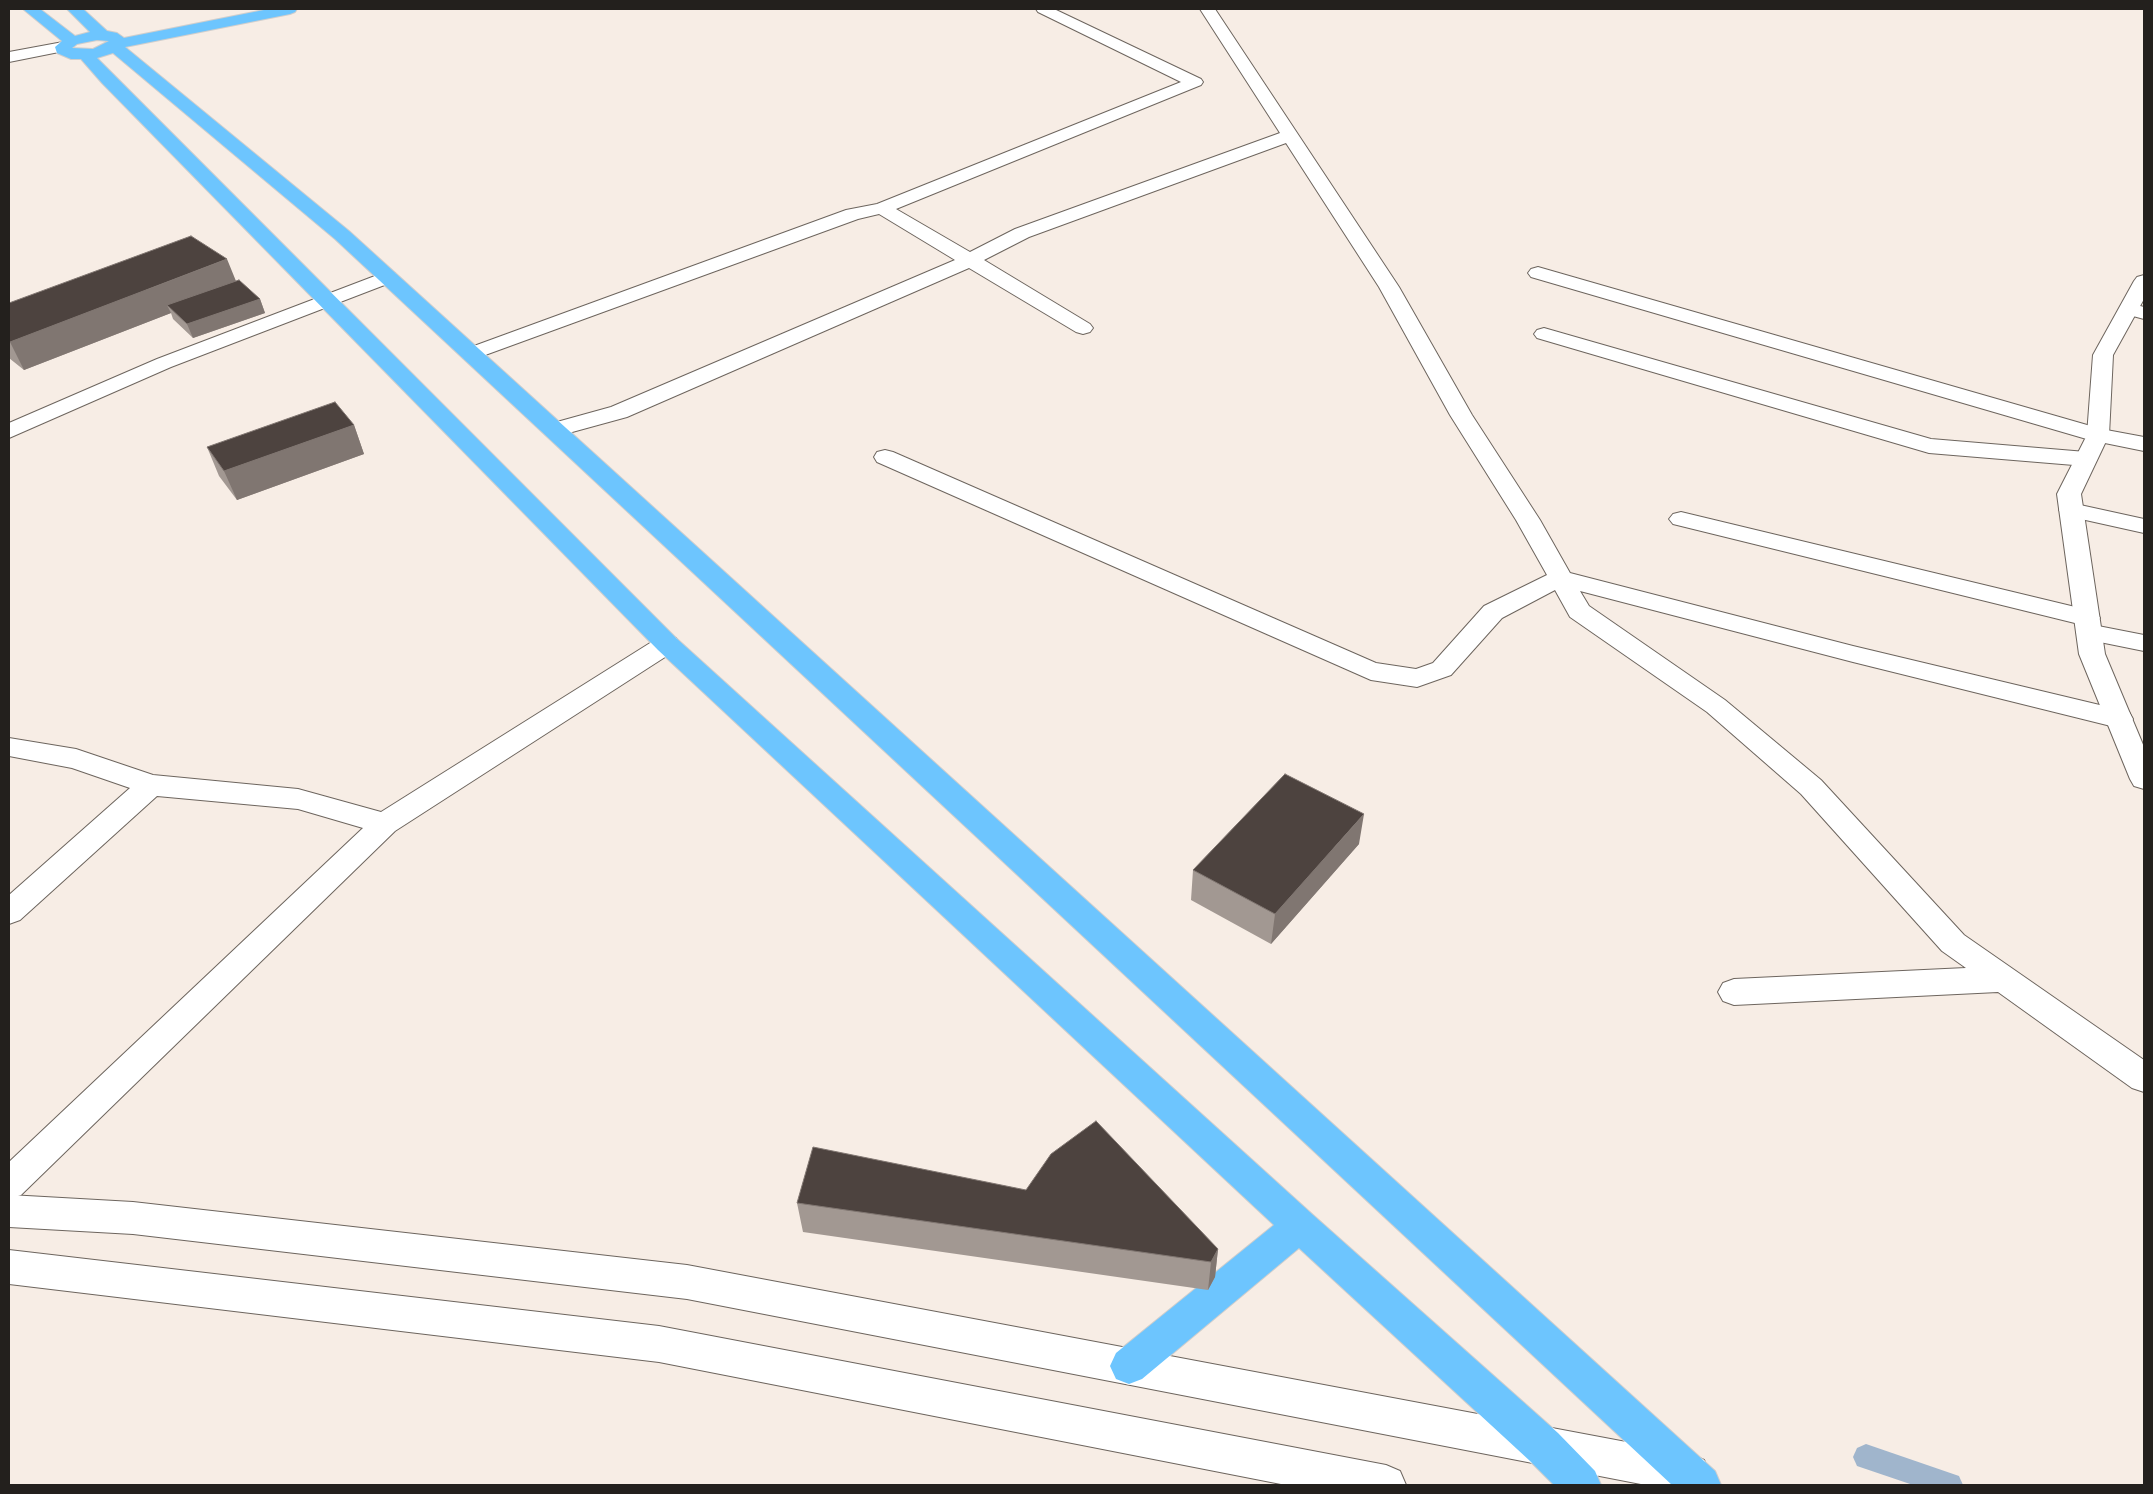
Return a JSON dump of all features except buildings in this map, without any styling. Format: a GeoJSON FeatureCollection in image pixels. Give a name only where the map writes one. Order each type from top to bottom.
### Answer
{"type":"FeatureCollection","features":[{"type":"Feature","properties":{"kind":"main road"},"geometry":{"type":"LineString","coordinates":[[31,9],[67,44],[111,40],[290,9]]}},
{"type":"Feature","properties":{"kind":"main road"},"geometry":{"type":"LineString","coordinates":[[75,9],[342,235],[1696,1480]]}},
{"type":"Feature","properties":{"kind":"main road"},"geometry":{"type":"LineString","coordinates":[[67,44],[66,53],[86,55],[111,40],[260,9]]}},
{"type":"Feature","properties":{"kind":"main road"},"geometry":{"type":"LineString","coordinates":[[86,55],[108,80],[667,644],[1300,1226],[1544,1447],[1581,1485]]}},
{"type":"Feature","properties":{"kind":"main road"},"geometry":{"type":"LineString","coordinates":[[1129,1366],[1300,1226]]}},
{"type":"Feature","properties":{"kind":"street"},"geometry":{"type":"LineString","coordinates":[[470,354],[853,214],[882,208],[1196,82],[1043,9]]}},
{"type":"Feature","properties":{"kind":"street"},"geometry":{"type":"LineString","coordinates":[[1208,9],[1389,287],[1461,415],[1528,520],[1579,611],[1716,706],[1811,787],[1954,943],[2144,1078]]}},
{"type":"Feature","properties":{"kind":"street"},"geometry":{"type":"LineString","coordinates":[[9,56],[67,44]]}},
{"type":"Feature","properties":{"kind":"street"},"geometry":{"type":"LineString","coordinates":[[554,430],[619,412],[968,261],[1022,233],[1291,135]]}},
{"type":"Feature","properties":{"kind":"street"},"geometry":{"type":"LineString","coordinates":[[882,208],[1083,328]]}},
{"type":"Feature","properties":{"kind":"street"},"geometry":{"type":"LineString","coordinates":[[1538,273],[2098,435],[2144,444]]}},
{"type":"Feature","properties":{"kind":"street"},"geometry":{"type":"LineString","coordinates":[[9,431],[164,363],[388,277]]}},
{"type":"Feature","properties":{"kind":"street"},"geometry":{"type":"LineString","coordinates":[[2144,281],[2137,311],[2104,355],[2098,435],[2069,494],[2092,654],[2144,779]]}},
{"type":"Feature","properties":{"kind":"street"},"geometry":{"type":"LineString","coordinates":[[1544,334],[1929,446],[2086,459]]}},
{"type":"Feature","properties":{"kind":"street"},"geometry":{"type":"LineString","coordinates":[[885,457],[1371,672],[1417,678],[1442,669],[1493,612],[1560,578],[1853,654],[2119,719]]}},
{"type":"Feature","properties":{"kind":"street"},"geometry":{"type":"LineString","coordinates":[[2071,510],[2144,526]]}},
{"type":"Feature","properties":{"kind":"street"},"geometry":{"type":"LineString","coordinates":[[1681,519],[2088,625],[2144,643]]}},
{"type":"Feature","properties":{"kind":"street"},"geometry":{"type":"LineString","coordinates":[[9,1184],[385,824],[667,644]]}},
{"type":"Feature","properties":{"kind":"street"},"geometry":{"type":"LineString","coordinates":[[9,747],[76,759],[151,785],[298,799],[385,824]]}},
{"type":"Feature","properties":{"kind":"street"},"geometry":{"type":"LineString","coordinates":[[9,912],[151,785]]}},
{"type":"Feature","properties":{"kind":"street"},"geometry":{"type":"LineString","coordinates":[[1734,992],[2005,979]]}},
{"type":"Feature","properties":{"kind":"street"},"geometry":{"type":"LineString","coordinates":[[9,1211],[134,1218],[687,1282],[1544,1447],[1696,1480]]}},
{"type":"Feature","properties":{"kind":"street"},"geometry":{"type":"LineString","coordinates":[[9,1267],[659,1344],[1386,1485]]}},
{"type":"Feature","properties":{"kind":"waterway"},"geometry":{"type":"LineString","coordinates":[[1866,1457],[1950,1485]]}}]}
